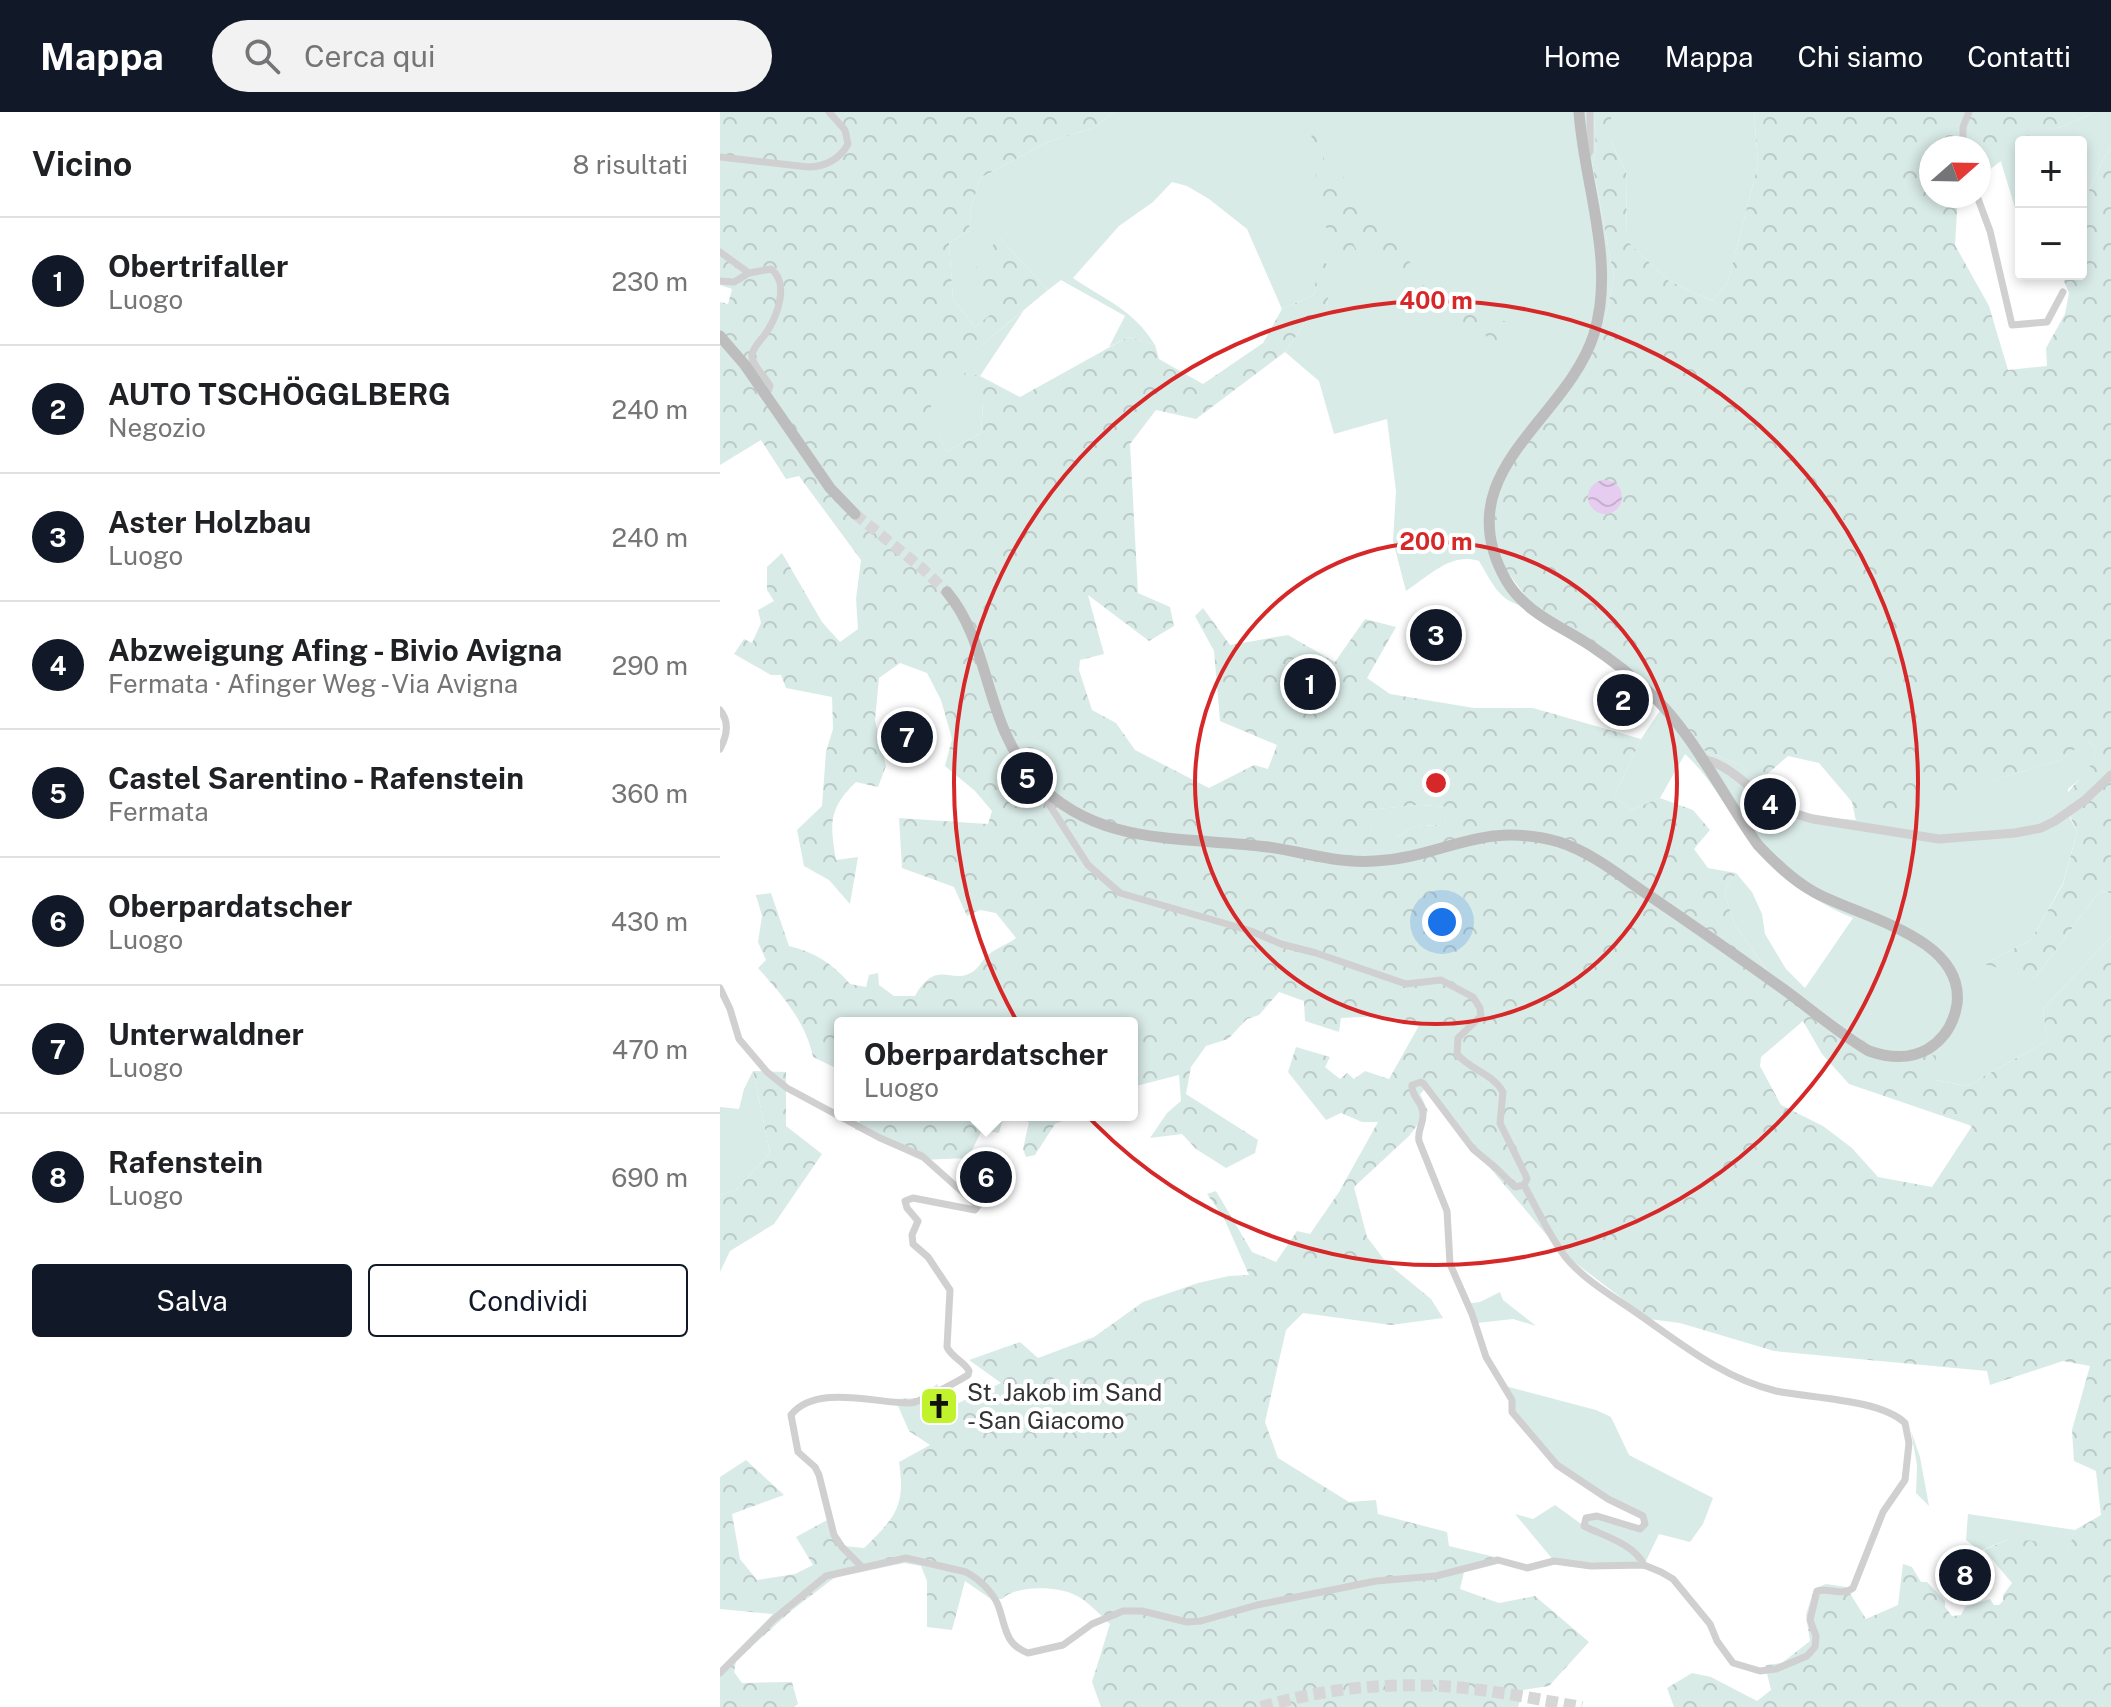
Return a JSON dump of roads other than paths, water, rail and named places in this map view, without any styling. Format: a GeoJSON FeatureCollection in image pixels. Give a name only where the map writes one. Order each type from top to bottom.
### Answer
{"type":"FeatureCollection","features":[{"type":"Feature","properties":{"kind":"main road"},"geometry":{"type":"LineString","coordinates":[[947,592],[968,626],[1006,739],[1019,760],[1046,791],[1079,813],[1119,831],[1156,838],[1267,847],[1365,861],[1399,858],[1491,835],[1527,836],[1561,843],[1594,858],[1869,1051],[1891,1057],[1905,1056],[1937,1043],[1954,1017],[1957,999],[1952,971],[1940,955],[1914,938],[1814,892],[1790,875],[1758,845],[1680,727],[1649,692],[1600,652],[1527,607],[1505,579],[1493,547],[1492,505],[1503,468],[1576,372],[1599,314],[1603,287],[1601,262],[1579,112]]}},
{"type":"Feature","properties":{"kind":"main road"},"geometry":{"type":"LineString","coordinates":[[720,336],[734,351],[817,471],[855,514]]}},
{"type":"Feature","properties":{"kind":"street"},"geometry":{"type":"LineString","coordinates":[[720,157],[822,166],[840,156],[848,144],[845,130],[829,112]]}},
{"type":"Feature","properties":{"kind":"street"},"geometry":{"type":"LineString","coordinates":[[1584,162],[1590,151],[1590,112]]}},
{"type":"Feature","properties":{"kind":"street"},"geometry":{"type":"LineString","coordinates":[[1963,136],[1969,112]]}},
{"type":"Feature","properties":{"kind":"street"},"geometry":{"type":"LineString","coordinates":[[1981,208],[1990,231],[2012,325],[2047,322],[2063,292]]}},
{"type":"Feature","properties":{"kind":"street"},"geometry":{"type":"LineString","coordinates":[[720,252],[749,273]]}},
{"type":"Feature","properties":{"kind":"street"},"geometry":{"type":"LineString","coordinates":[[720,281],[734,282],[749,273],[771,269],[781,283],[775,314],[752,353],[753,362],[770,386],[766,396]]}},
{"type":"Feature","properties":{"kind":"street"},"geometry":{"type":"LineString","coordinates":[[720,710],[727,732],[720,749]]}},
{"type":"Feature","properties":{"kind":"street"},"geometry":{"type":"LineString","coordinates":[[1701,759],[1724,765],[1771,803],[1795,814],[1939,839],[2041,828],[2085,800],[2111,775]]}},
{"type":"Feature","properties":{"kind":"street"},"geometry":{"type":"LineString","coordinates":[[1019,760],[1019,776],[1045,798],[1088,865],[1120,893],[1251,931],[1281,944],[1406,984],[1441,980],[1473,997],[1479,1004],[1481,1016],[1458,1038],[1457,1054],[1495,1081],[1503,1092],[1500,1123],[1527,1179],[1524,1185]]}},
{"type":"Feature","properties":{"kind":"street"},"geometry":{"type":"LineString","coordinates":[[720,988],[739,1039],[767,1072],[787,1088],[834,1113]]}},
{"type":"Feature","properties":{"kind":"street"},"geometry":{"type":"LineString","coordinates":[[1524,1185],[1515,1187],[1473,1149],[1424,1084],[1417,1082],[1412,1085],[1412,1093],[1422,1107],[1419,1141],[1447,1211],[1450,1264],[1472,1314],[1486,1357],[1512,1400],[1512,1412],[1557,1465],[1608,1499],[1643,1516],[1645,1524],[1640,1529],[1597,1516],[1586,1518],[1584,1526],[1626,1546],[1640,1556],[1644,1565]]}},
{"type":"Feature","properties":{"kind":"street"},"geometry":{"type":"LineString","coordinates":[[848,1121],[922,1156],[978,1206],[975,1210],[913,1198],[905,1201],[918,1221],[912,1235],[913,1244],[928,1257],[950,1290],[947,1347],[950,1354],[967,1366],[968,1375],[913,1403],[841,1397],[805,1403],[791,1415],[798,1452],[815,1467],[819,1475],[834,1535],[862,1567]]}},
{"type":"Feature","properties":{"kind":"street"},"geometry":{"type":"LineString","coordinates":[[720,1673],[774,1619],[822,1579],[906,1558],[966,1572],[981,1583],[995,1600],[1004,1632],[1012,1643],[1028,1653],[1063,1645],[1097,1621],[1123,1611],[1142,1611],[1187,1622],[1201,1621],[1257,1605],[1376,1581],[1436,1576],[1498,1560],[1527,1568],[1554,1561],[1591,1566],[1644,1565],[1673,1579],[1710,1624],[1717,1641],[1733,1663],[1760,1671],[1776,1669],[1807,1656],[1815,1647],[1816,1636],[1810,1620],[1817,1591],[1845,1592],[1853,1588],[1883,1512],[1905,1480],[1909,1454],[1906,1427],[1898,1417],[1855,1403],[1784,1392],[1747,1382],[1696,1356],[1597,1285],[1568,1260],[1524,1185]]}},
{"type":"Feature","properties":{"kind":"water"},"geometry":{"type":"Polygon","coordinates":[[[1605,480],[1617,485],[1622,497],[1617,509],[1605,514],[1593,509],[1588,497],[1593,485],[1605,480]]]}},
{"type":"Feature","properties":{"kind":"tunnel"},"geometry":{"type":"LineString","coordinates":[[855,514],[947,592]]}},
{"type":"Feature","properties":{"kind":"tunnel"},"geometry":{"type":"LineString","coordinates":[[1261,1707],[1348,1689],[1415,1685],[1473,1689],[1582,1707]]}},
{"type":"Feature","properties":{"kind":"place","name":"Aster Holzbau"},"geometry":{"type":"Point","coordinates":[1436,635]}},
{"type":"Feature","properties":{"kind":"place","name":"Obertrifaller"},"geometry":{"type":"Point","coordinates":[1310,684]}},
{"type":"Feature","properties":{"kind":"place","name":"AUTO TSCHÖGGLBERG"},"geometry":{"type":"Point","coordinates":[1623,700]}},
{"type":"Feature","properties":{"kind":"place","name":"Unterwaldner"},"geometry":{"type":"Point","coordinates":[907,737]}},
{"type":"Feature","properties":{"kind":"place","name":"Castel Sarentino - Rafenstein"},"geometry":{"type":"Point","coordinates":[1027,778]}},
{"type":"Feature","properties":{"kind":"place","name":"Abzweigung Afing - Bivio Avigna"},"geometry":{"type":"Point","coordinates":[1770,804]}},
{"type":"Feature","properties":{"kind":"place","name":"Oberpardatscher"},"geometry":{"type":"Point","coordinates":[986,1177]}},
{"type":"Feature","properties":{"kind":"place","name":"St. Jakob im Sand - San Giacomo"},"geometry":{"type":"Point","coordinates":[939,1406]}},
{"type":"Feature","properties":{"kind":"place","name":"Rafenstein"},"geometry":{"type":"Point","coordinates":[1965,1575]}}]}
